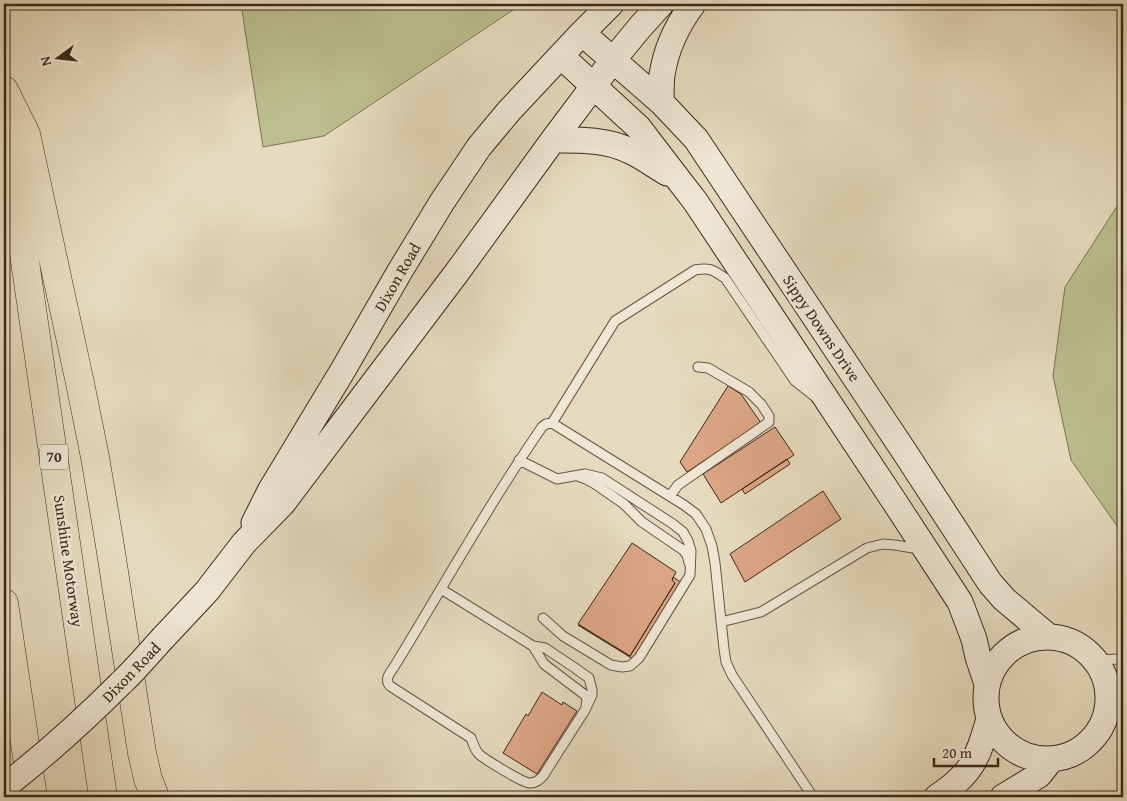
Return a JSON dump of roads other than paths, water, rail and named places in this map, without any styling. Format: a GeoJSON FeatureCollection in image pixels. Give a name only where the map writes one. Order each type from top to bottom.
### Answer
{"type":"FeatureCollection","features":[{"type":"Feature","properties":{"kind":"highway"},"geometry":{"type":"LineString","coordinates":[[4,90],[26,134],[78,374],[95,457],[142,753],[148,779],[155,797]]}},
{"type":"Feature","properties":{"kind":"highway","name":"Sunshine Motorway"},"geometry":{"type":"LineString","coordinates":[[4,117],[102,797]]}},
{"type":"Feature","properties":{"kind":"highway"},"geometry":{"type":"LineString","coordinates":[[4,602],[33,797]]}},
{"type":"Feature","properties":{"kind":"main road","name":"Dixon Road"},"geometry":{"type":"LineString","coordinates":[[244,543],[270,491],[395,279],[442,202],[479,147],[508,111],[611,4]]}},
{"type":"Feature","properties":{"kind":"main road","name":"Dixon Road"},"geometry":{"type":"LineString","coordinates":[[4,788],[84,719],[122,682],[207,590],[244,543],[283,503],[446,287],[613,60],[662,4]]}},
{"type":"Feature","properties":{"kind":"main road"},"geometry":{"type":"LineString","coordinates":[[661,102],[662,75],[667,54],[674,36],[693,4]]}},
{"type":"Feature","properties":{"kind":"main road","name":"Sippy Downs Drive"},"geometry":{"type":"LineString","coordinates":[[582,33],[661,102],[696,139],[898,441],[990,583],[1004,600],[1048,636]]}},
{"type":"Feature","properties":{"kind":"main road"},"geometry":{"type":"LineString","coordinates":[[561,56],[639,128],[701,209],[960,602],[974,639],[987,684]]}},
{"type":"Feature","properties":{"kind":"main road"},"geometry":{"type":"LineString","coordinates":[[553,140],[575,140],[615,145],[630,150],[678,179]]}},
{"type":"Feature","properties":{"kind":"main road"},"geometry":{"type":"LineString","coordinates":[[1048,636],[1066,639],[1082,647],[1096,660],[1116,704],[1092,741],[1077,752],[1051,760],[1032,758],[1013,750],[999,736],[989,719],[986,702],[987,684],[995,665],[1009,649],[1028,639],[1048,636]]}},
{"type":"Feature","properties":{"kind":"main road"},"geometry":{"type":"LineString","coordinates":[[937,797],[959,782],[975,760],[989,719]]}},
{"type":"Feature","properties":{"kind":"main road"},"geometry":{"type":"LineString","coordinates":[[1003,797],[1039,775],[1051,760]]}},
{"type":"Feature","properties":{"kind":"lane"},"geometry":{"type":"LineString","coordinates":[[552,423],[615,321],[684,276],[702,268],[711,268],[725,278],[795,381],[836,413]]}},
{"type":"Feature","properties":{"kind":"lane"},"geometry":{"type":"LineString","coordinates":[[670,496],[678,485],[769,422],[769,416],[761,404],[749,392],[708,368],[698,367]]}},
{"type":"Feature","properties":{"kind":"lane"},"geometry":{"type":"LineString","coordinates":[[441,589],[533,646],[545,648],[589,678],[591,682],[592,695],[586,710],[544,776],[537,782],[528,783],[518,779],[479,754],[471,738],[390,686],[387,678],[519,460],[542,427],[552,423],[696,514],[706,529],[712,546],[726,662],[732,675],[813,797]]}},
{"type":"Feature","properties":{"kind":"lane"},"geometry":{"type":"LineString","coordinates":[[519,460],[557,479],[586,474],[602,478],[683,532],[691,551],[690,575],[639,658],[630,666],[611,665],[563,636],[543,618]]}},
{"type":"Feature","properties":{"kind":"lane"},"geometry":{"type":"LineString","coordinates":[[569,476],[586,478],[624,504],[642,522],[683,550],[689,560],[690,572]]}},
{"type":"Feature","properties":{"kind":"lane"},"geometry":{"type":"LineString","coordinates":[[722,622],[762,612],[868,548],[883,544],[926,550]]}},
{"type":"Feature","properties":{"kind":"lane"},"geometry":{"type":"LineString","coordinates":[[533,646],[544,664],[585,695],[586,710]]}},
{"type":"Feature","properties":{"kind":"lane"},"geometry":{"type":"LineString","coordinates":[[1096,660],[1118,659],[1123,661]]}}]}
